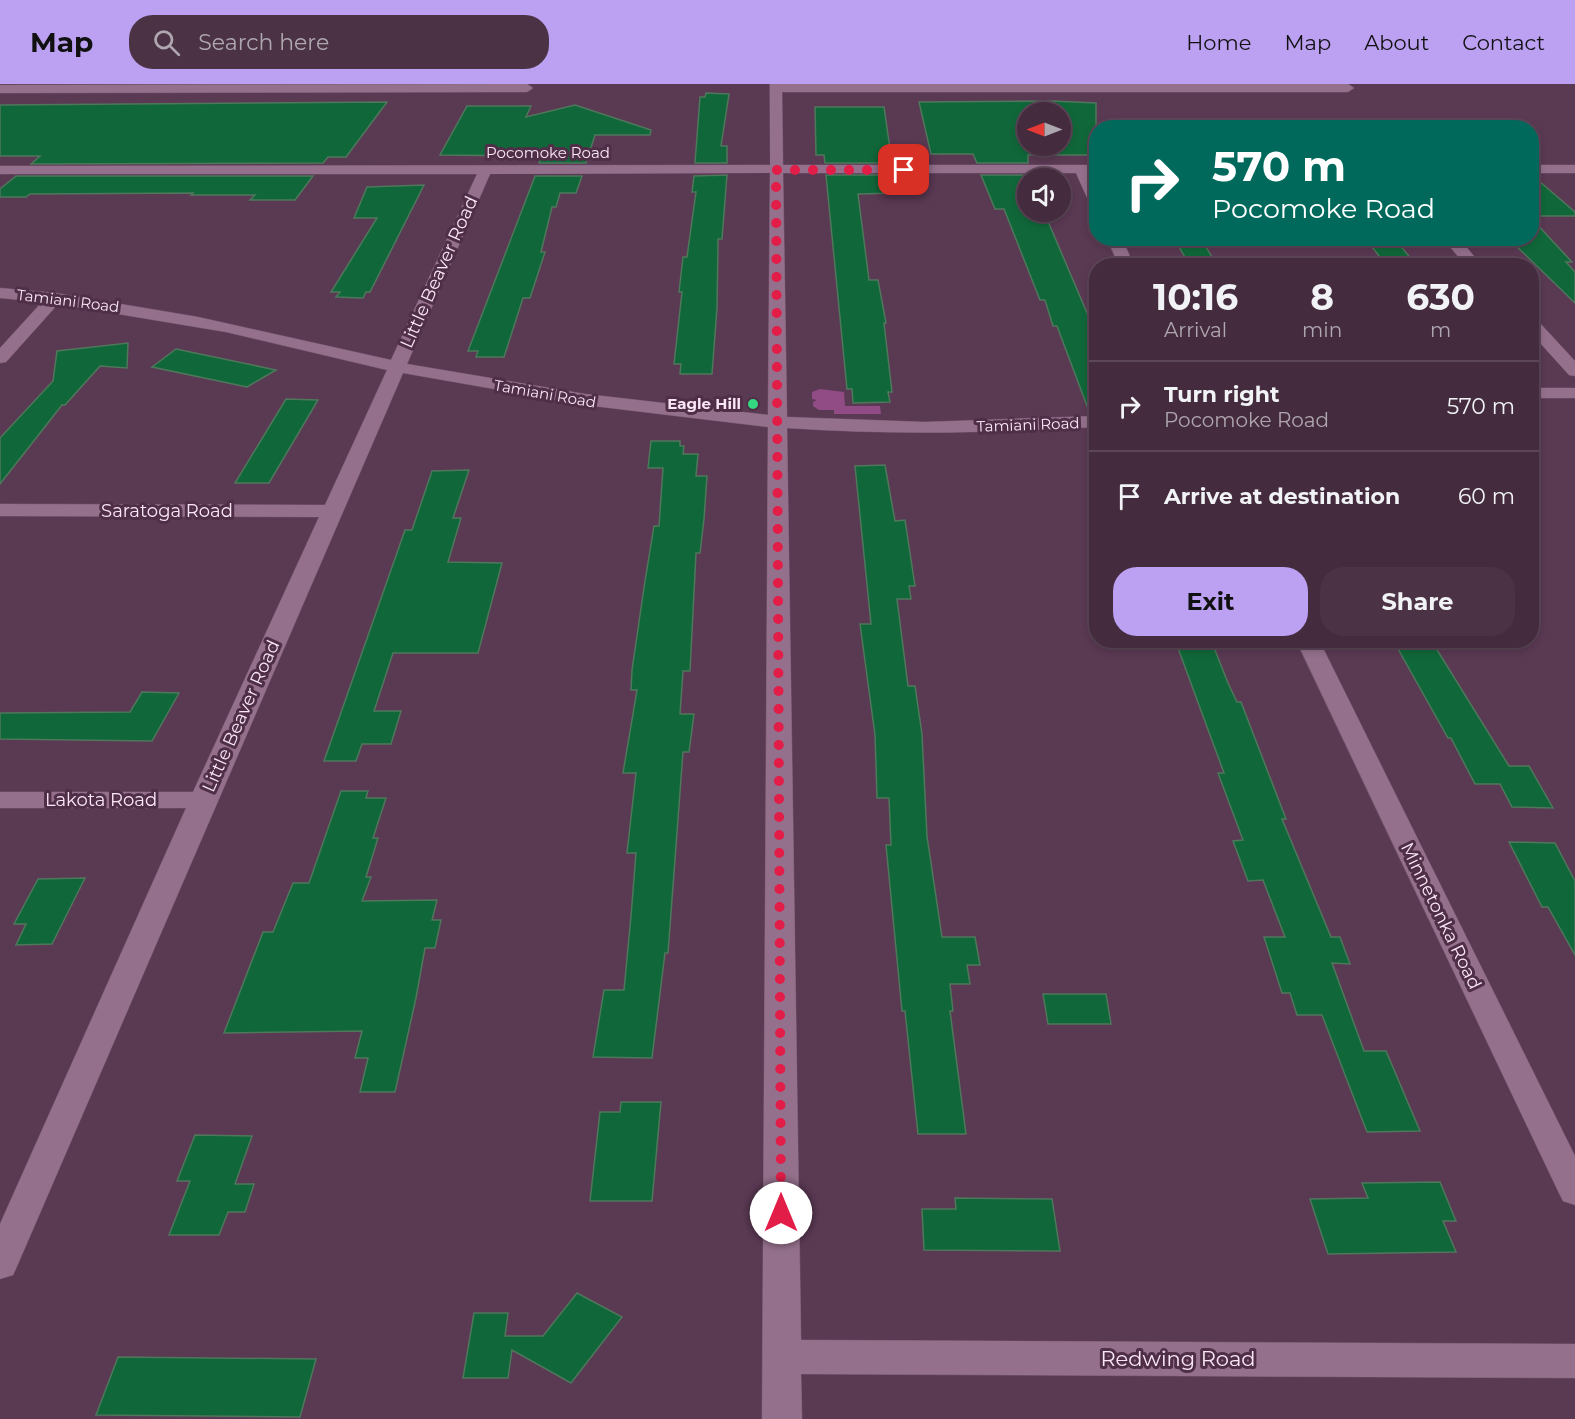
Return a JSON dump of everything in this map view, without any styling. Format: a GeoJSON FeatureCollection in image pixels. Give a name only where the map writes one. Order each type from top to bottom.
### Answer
{"type":"FeatureCollection","features":[{"type":"Feature","properties":{"kind":"street"},"geometry":{"type":"LineString","coordinates":[[782,1419],[776,86],[1348,87]]}},
{"type":"Feature","properties":{"kind":"street"},"geometry":{"type":"LineString","coordinates":[[0,89],[527,88]]}},
{"type":"Feature","properties":{"kind":"street"},"geometry":{"type":"LineString","coordinates":[[1081,169],[1089,187]]}},
{"type":"Feature","properties":{"kind":"street","name":"Pocomoke Road"},"geometry":{"type":"LineString","coordinates":[[0,170],[1089,169]]}},
{"type":"Feature","properties":{"kind":"street"},"geometry":{"type":"LineString","coordinates":[[1539,169],[1575,169]]}},
{"type":"Feature","properties":{"kind":"street","name":"Little Beaver Road"},"geometry":{"type":"LineString","coordinates":[[0,1264],[203,800],[485,170]]}},
{"type":"Feature","properties":{"kind":"street"},"geometry":{"type":"LineString","coordinates":[[1457,246],[1468,258]]}},
{"type":"Feature","properties":{"kind":"street","name":"Tamiani Road"},"geometry":{"type":"LineString","coordinates":[[0,293],[55,298],[157,314],[396,367],[622,406],[778,423],[987,427],[1089,421]]}},
{"type":"Feature","properties":{"kind":"street"},"geometry":{"type":"LineString","coordinates":[[0,358],[55,298]]}},
{"type":"Feature","properties":{"kind":"street"},"geometry":{"type":"LineString","coordinates":[[1539,332],[1575,371]]}},
{"type":"Feature","properties":{"kind":"street"},"geometry":{"type":"LineString","coordinates":[[1539,393],[1575,393]]}},
{"type":"Feature","properties":{"kind":"street","name":"Saratoga Road"},"geometry":{"type":"LineString","coordinates":[[0,510],[334,511]]}},
{"type":"Feature","properties":{"kind":"street","name":"Minnetonka Road"},"geometry":{"type":"LineString","coordinates":[[1312,648],[1575,1191]]}},
{"type":"Feature","properties":{"kind":"street","name":"Lakota Road"},"geometry":{"type":"LineString","coordinates":[[0,801],[203,800]]}},
{"type":"Feature","properties":{"kind":"street","name":"Redwing Road"},"geometry":{"type":"LineString","coordinates":[[781,1357],[1575,1361]]}},
{"type":"Feature","properties":{"kind":"shaded area"},"geometry":{"type":"Polygon","coordinates":[[[820,389],[844,392],[845,406],[880,406],[881,414],[834,414],[834,410],[819,410],[813,406],[813,402],[817,400],[812,399],[812,392],[820,389]]]}},
{"type":"Feature","properties":{"kind":"building"},"geometry":{"type":"Polygon","coordinates":[[[706,93],[729,94],[721,146],[727,146],[727,163],[695,163],[700,97],[705,97],[706,93]]]}},
{"type":"Feature","properties":{"kind":"building"},"geometry":{"type":"Polygon","coordinates":[[[1053,101],[1096,103],[1096,120],[1089,120],[1089,155],[1071,155],[1071,102],[1017,102],[1017,156],[1028,156],[1028,163],[977,163],[973,154],[931,154],[919,102],[1053,101]]]}},
{"type":"Feature","properties":{"kind":"building"},"geometry":{"type":"Polygon","coordinates":[[[387,102],[346,157],[328,157],[323,163],[31,164],[40,156],[0,156],[0,105],[387,102]]]}},
{"type":"Feature","properties":{"kind":"building"},"geometry":{"type":"Polygon","coordinates":[[[575,105],[651,130],[650,135],[595,135],[586,163],[539,163],[541,156],[440,155],[467,106],[531,106],[526,117],[575,105]]]}},
{"type":"Feature","properties":{"kind":"building"},"geometry":{"type":"Polygon","coordinates":[[[815,107],[884,107],[892,163],[825,163],[824,155],[816,155],[815,107]]]}},
{"type":"Feature","properties":{"kind":"building"},"geometry":{"type":"Polygon","coordinates":[[[727,175],[722,239],[718,239],[717,308],[712,374],[680,374],[681,364],[674,364],[682,292],[679,292],[683,257],[687,257],[696,192],[692,192],[694,176],[727,175]]]}},
{"type":"Feature","properties":{"kind":"building"},"geometry":{"type":"Polygon","coordinates":[[[826,175],[894,175],[896,193],[858,194],[869,280],[878,280],[886,323],[884,323],[892,392],[888,392],[890,402],[853,403],[852,389],[847,389],[826,175]]]}},
{"type":"Feature","properties":{"kind":"building"},"geometry":{"type":"Polygon","coordinates":[[[981,175],[1017,175],[1017,222],[1048,222],[1089,318],[1089,411],[1057,326],[1053,326],[1045,300],[1040,300],[1004,209],[995,209],[981,175]]]}},
{"type":"Feature","properties":{"kind":"building"},"geometry":{"type":"Polygon","coordinates":[[[16,176],[313,176],[295,200],[250,200],[255,195],[191,195],[193,193],[30,194],[26,197],[0,197],[0,189],[16,176]]]}},
{"type":"Feature","properties":{"kind":"building"},"geometry":{"type":"Polygon","coordinates":[[[535,176],[582,176],[576,193],[560,193],[556,207],[552,207],[541,252],[545,252],[530,298],[523,298],[504,357],[476,357],[478,351],[468,351],[535,176]]]}},
{"type":"Feature","properties":{"kind":"building"},"geometry":{"type":"Polygon","coordinates":[[[1539,181],[1575,212],[1575,216],[1539,216],[1539,181]]]}},
{"type":"Feature","properties":{"kind":"building"},"geometry":{"type":"Polygon","coordinates":[[[424,185],[370,292],[366,292],[363,298],[336,297],[340,292],[331,292],[377,218],[354,218],[367,187],[424,185]]]}},
{"type":"Feature","properties":{"kind":"building"},"geometry":{"type":"Polygon","coordinates":[[[1539,227],[1572,262],[1566,262],[1575,272],[1575,303],[1539,268],[1539,258],[1529,258],[1516,246],[1539,246],[1539,227]]]}},
{"type":"Feature","properties":{"kind":"building"},"geometry":{"type":"Polygon","coordinates":[[[1179,246],[1206,246],[1212,258],[1185,258],[1179,246]]]}},
{"type":"Feature","properties":{"kind":"building"},"geometry":{"type":"Polygon","coordinates":[[[1371,246],[1401,246],[1410,258],[1381,258],[1371,246]]]}},
{"type":"Feature","properties":{"kind":"building"},"geometry":{"type":"Polygon","coordinates":[[[128,343],[127,368],[100,366],[65,405],[62,405],[0,484],[0,438],[53,381],[57,351],[128,343]]]}},
{"type":"Feature","properties":{"kind":"building"},"geometry":{"type":"Polygon","coordinates":[[[176,349],[276,370],[247,387],[152,367],[176,349]]]}},
{"type":"Feature","properties":{"kind":"building"},"geometry":{"type":"Polygon","coordinates":[[[286,399],[318,400],[269,483],[235,483],[286,399]]]}},
{"type":"Feature","properties":{"kind":"building"},"geometry":{"type":"Polygon","coordinates":[[[651,441],[680,441],[680,446],[684,446],[683,454],[698,454],[696,476],[707,476],[700,553],[696,553],[690,671],[683,671],[680,714],[694,714],[689,752],[683,752],[668,953],[665,953],[652,1058],[593,1057],[604,990],[624,990],[631,916],[636,853],[627,853],[636,773],[623,773],[637,690],[631,690],[632,670],[654,526],[659,526],[663,468],[648,468],[651,441]]]}},
{"type":"Feature","properties":{"kind":"building"},"geometry":{"type":"Polygon","coordinates":[[[885,465],[895,521],[905,520],[915,586],[909,586],[911,599],[897,599],[908,686],[915,686],[922,734],[927,836],[942,937],[975,937],[980,965],[967,965],[970,984],[950,984],[953,1011],[950,1011],[966,1134],[918,1134],[905,1011],[902,1011],[886,845],[891,845],[889,798],[877,798],[875,735],[860,624],[871,624],[855,466],[885,465]]]}},
{"type":"Feature","properties":{"kind":"building"},"geometry":{"type":"Polygon","coordinates":[[[469,470],[453,518],[461,518],[448,562],[502,563],[478,653],[393,653],[374,711],[401,711],[391,744],[362,744],[356,761],[324,761],[405,530],[412,530],[432,471],[469,470]]]}},
{"type":"Feature","properties":{"kind":"building"},"geometry":{"type":"Polygon","coordinates":[[[1178,648],[1214,648],[1237,702],[1241,702],[1286,819],[1282,819],[1331,937],[1340,937],[1350,964],[1332,963],[1364,1051],[1386,1051],[1420,1131],[1367,1132],[1322,1015],[1297,1015],[1290,993],[1282,993],[1264,937],[1285,937],[1263,880],[1248,881],[1233,841],[1243,840],[1218,773],[1224,773],[1178,648]]]}},
{"type":"Feature","properties":{"kind":"building"},"geometry":{"type":"Polygon","coordinates":[[[1397,648],[1436,648],[1509,766],[1529,766],[1553,808],[1512,807],[1500,784],[1475,784],[1451,738],[1448,738],[1397,648]]]}},
{"type":"Feature","properties":{"kind":"building"},"geometry":{"type":"Polygon","coordinates":[[[142,692],[179,693],[152,741],[0,739],[0,713],[130,712],[142,692]]]}},
{"type":"Feature","properties":{"kind":"building"},"geometry":{"type":"Polygon","coordinates":[[[341,791],[368,791],[366,798],[386,798],[373,838],[378,838],[366,877],[371,877],[362,901],[437,900],[432,920],[441,920],[435,948],[425,948],[395,1092],[360,1092],[368,1058],[355,1058],[362,1031],[224,1033],[263,932],[273,932],[293,883],[309,883],[341,791]]]}},
{"type":"Feature","properties":{"kind":"building"},"geometry":{"type":"Polygon","coordinates":[[[1509,842],[1555,843],[1575,881],[1575,955],[1548,907],[1542,907],[1509,842]]]}},
{"type":"Feature","properties":{"kind":"building"},"geometry":{"type":"Polygon","coordinates":[[[85,878],[52,944],[16,945],[26,924],[14,924],[38,879],[85,878]]]}},
{"type":"Feature","properties":{"kind":"building"},"geometry":{"type":"Polygon","coordinates":[[[1043,994],[1106,994],[1111,1024],[1048,1024],[1043,994]]]}},
{"type":"Feature","properties":{"kind":"building"},"geometry":{"type":"Polygon","coordinates":[[[621,1102],[661,1102],[652,1201],[590,1201],[600,1112],[620,1112],[621,1102]]]}},
{"type":"Feature","properties":{"kind":"building"},"geometry":{"type":"Polygon","coordinates":[[[195,1135],[252,1136],[235,1184],[254,1184],[245,1212],[228,1212],[219,1235],[169,1235],[190,1181],[177,1181],[195,1135]]]}},
{"type":"Feature","properties":{"kind":"building"},"geometry":{"type":"Polygon","coordinates":[[[1440,1182],[1456,1221],[1443,1221],[1456,1252],[1328,1254],[1310,1199],[1368,1198],[1362,1183],[1440,1182]]]}},
{"type":"Feature","properties":{"kind":"building"},"geometry":{"type":"Polygon","coordinates":[[[955,1198],[1052,1199],[1060,1251],[924,1250],[922,1209],[956,1209],[955,1198]]]}},
{"type":"Feature","properties":{"kind":"building"},"geometry":{"type":"Polygon","coordinates":[[[577,1293],[622,1317],[571,1383],[512,1350],[508,1378],[463,1378],[474,1313],[508,1313],[505,1336],[543,1336],[577,1293]]]}},
{"type":"Feature","properties":{"kind":"building"},"geometry":{"type":"Polygon","coordinates":[[[118,1357],[316,1359],[300,1417],[96,1415],[118,1357]]]}},
{"type":"Feature","properties":{"kind":"place","name":"Eagle Hill"},"geometry":{"type":"Point","coordinates":[753,404]}},
{"type":"Feature","properties":{"kind":"route"},"geometry":{"type":"LineString","coordinates":[[781,1213],[776,170],[904,170]]}}]}
